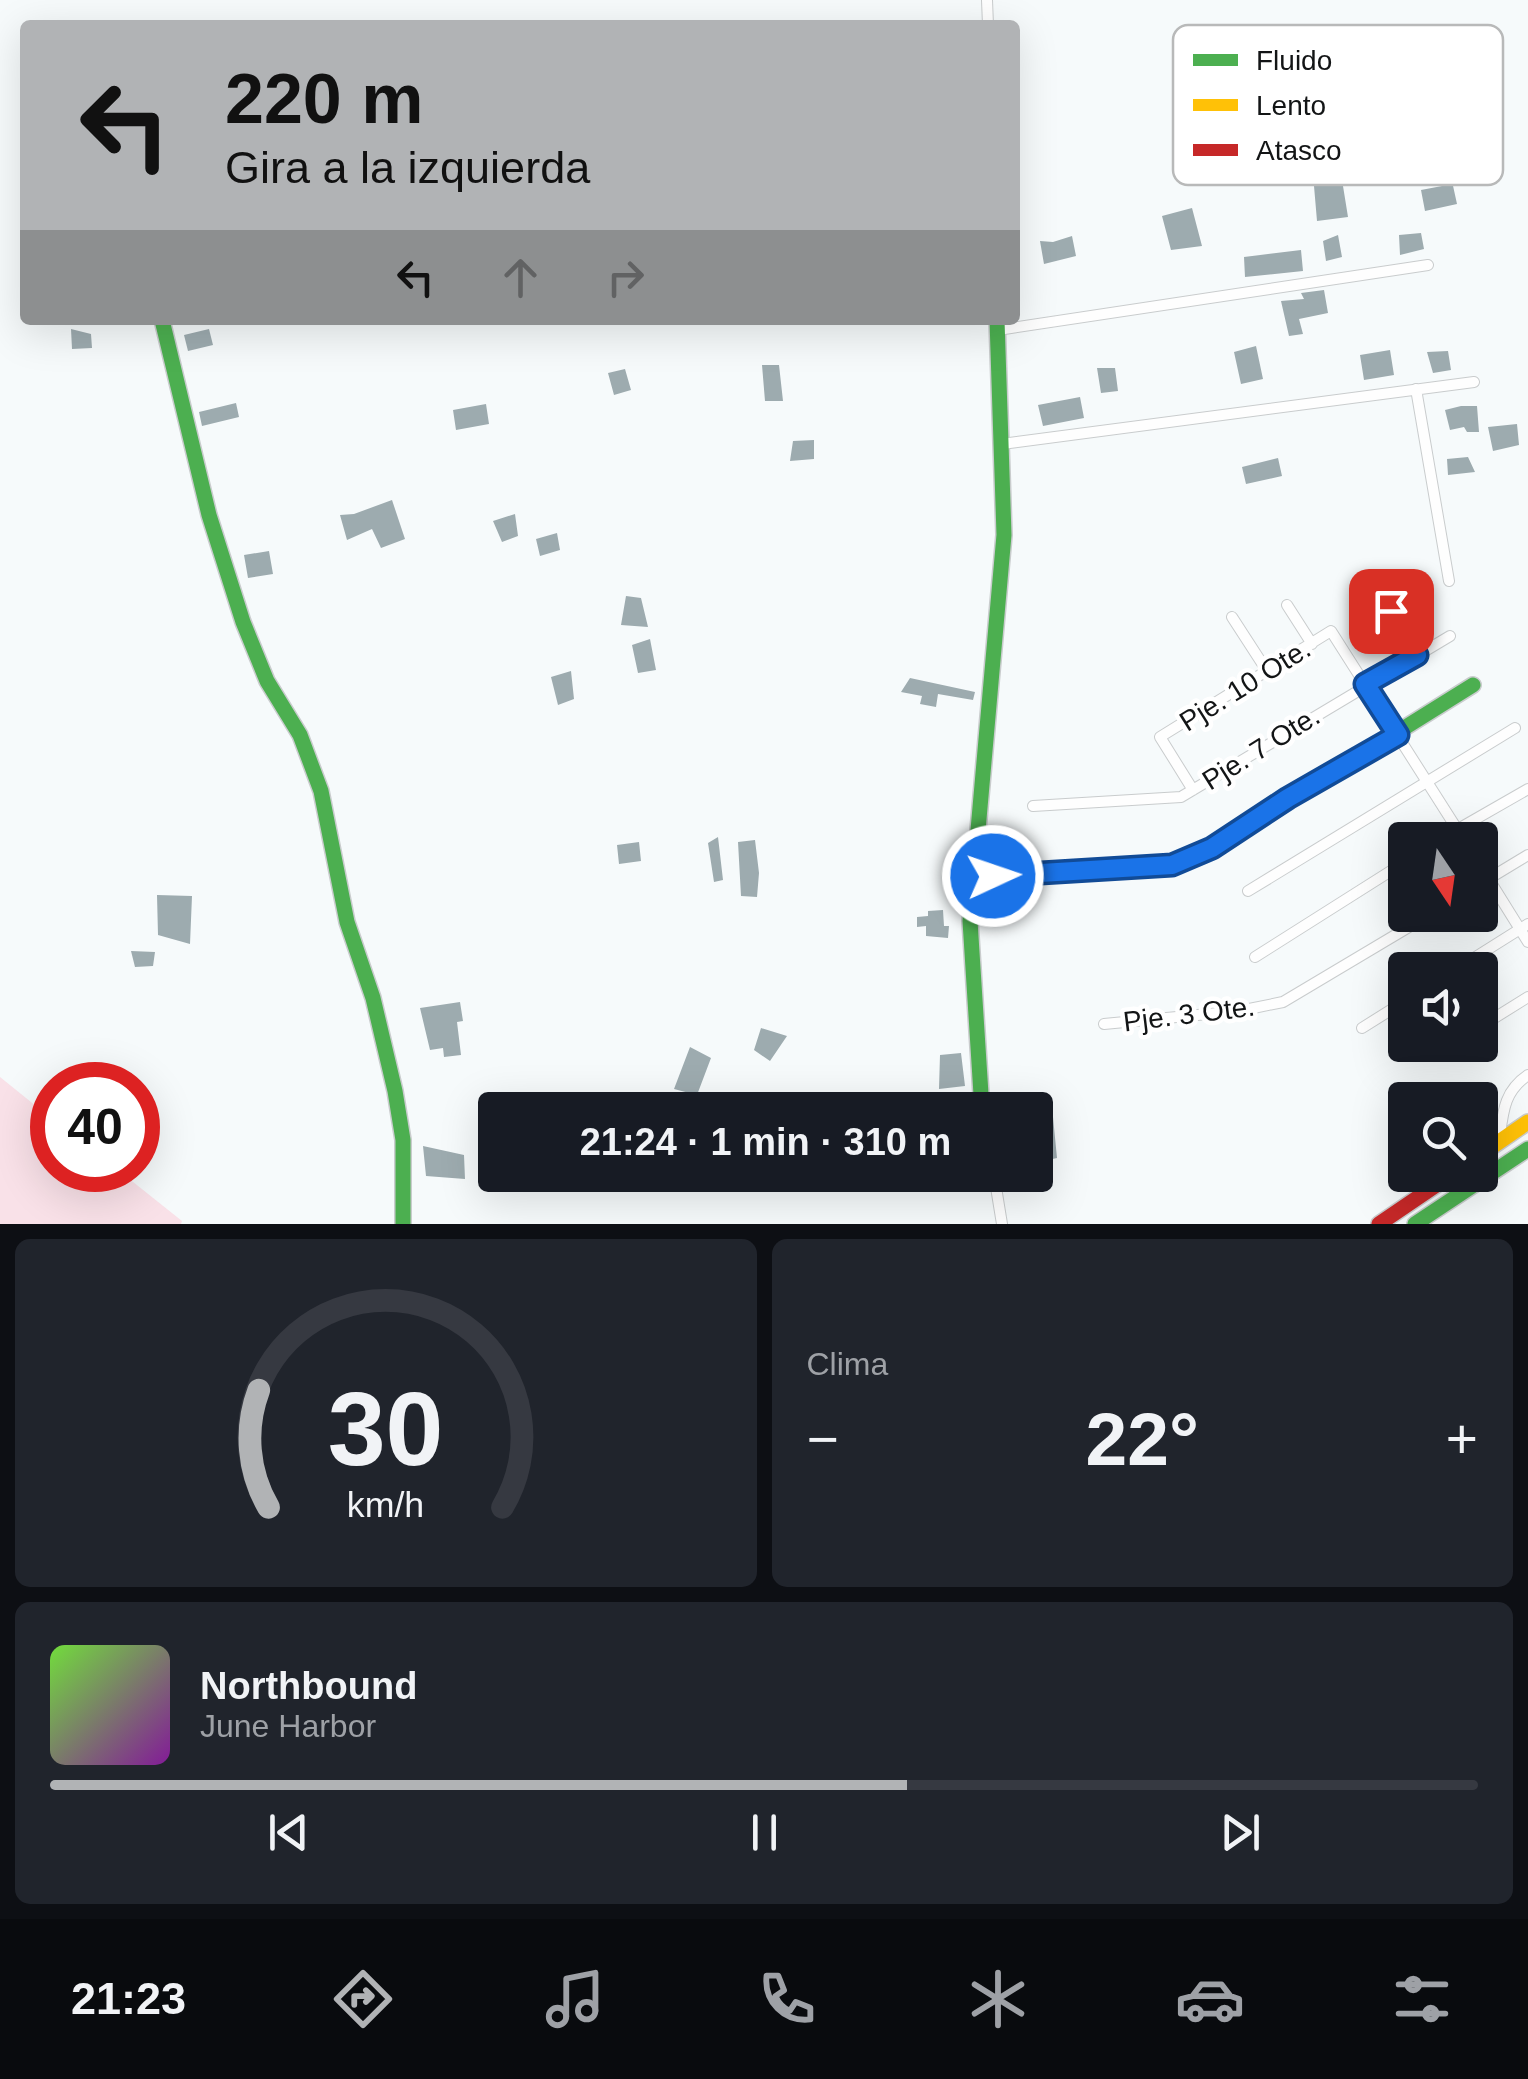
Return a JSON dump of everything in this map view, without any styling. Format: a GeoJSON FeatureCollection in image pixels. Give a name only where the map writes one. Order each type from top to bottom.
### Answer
{"type":"FeatureCollection","features":[{"type":"Feature","properties":{"kind":"street"},"geometry":{"type":"LineString","coordinates":[[1020,322],[1428,265]]}},
{"type":"Feature","properties":{"kind":"street"},"geometry":{"type":"LineString","coordinates":[[163,325],[209,515],[242,622],[267,681],[300,735],[321,791],[347,922],[373,998],[395,1091],[402,1140],[403,1224]]}},
{"type":"Feature","properties":{"kind":"street"},"geometry":{"type":"LineString","coordinates":[[981,1092],[970,922],[1004,535],[998,325]]}},
{"type":"Feature","properties":{"kind":"street"},"geometry":{"type":"LineString","coordinates":[[1002,444],[1474,382]]}},
{"type":"Feature","properties":{"kind":"street"},"geometry":{"type":"LineString","coordinates":[[1416,390],[1449,581]]}},
{"type":"Feature","properties":{"kind":"street"},"geometry":{"type":"LineString","coordinates":[[1287,605],[1312,644]]}},
{"type":"Feature","properties":{"kind":"street"},"geometry":{"type":"LineString","coordinates":[[1391,611],[1417,655]]}},
{"type":"Feature","properties":{"kind":"street"},"geometry":{"type":"LineString","coordinates":[[1232,617],[1266,671]]}},
{"type":"Feature","properties":{"kind":"street","name":"Pje. 10 Ote."},"geometry":{"type":"LineString","coordinates":[[1193,790],[1160,737],[1266,671],[1332,631],[1365,684]]}},
{"type":"Feature","properties":{"kind":"street","name":"Pje. 7 Ote."},"geometry":{"type":"LineString","coordinates":[[1033,806],[1181,797],[1450,636]]}},
{"type":"Feature","properties":{"kind":"street"},"geometry":{"type":"LineString","coordinates":[[1365,684],[1453,822]]}},
{"type":"Feature","properties":{"kind":"street"},"geometry":{"type":"LineString","coordinates":[[993,876],[1172,865],[1212,848],[1473,685]]}},
{"type":"Feature","properties":{"kind":"street"},"geometry":{"type":"LineString","coordinates":[[1248,891],[1515,728]]}},
{"type":"Feature","properties":{"kind":"street"},"geometry":{"type":"LineString","coordinates":[[1468,822],[1528,789]]}},
{"type":"Feature","properties":{"kind":"street"},"geometry":{"type":"LineString","coordinates":[[1498,873],[1528,856]]}},
{"type":"Feature","properties":{"kind":"street"},"geometry":{"type":"LineString","coordinates":[[1255,957],[1388,873]]}},
{"type":"Feature","properties":{"kind":"street"},"geometry":{"type":"LineString","coordinates":[[1498,897],[1524,927],[1528,942]]}},
{"type":"Feature","properties":{"kind":"street"},"geometry":{"type":"LineString","coordinates":[[1484,952],[1524,927]]}},
{"type":"Feature","properties":{"kind":"street","name":"Pje. 3 Ote."},"geometry":{"type":"LineString","coordinates":[[1104,1024],[1238,1012],[1283,1002],[1400,932]]}},
{"type":"Feature","properties":{"kind":"street"},"geometry":{"type":"LineString","coordinates":[[1498,1015],[1528,997]]}},
{"type":"Feature","properties":{"kind":"street"},"geometry":{"type":"LineString","coordinates":[[1362,1028],[1388,1012]]}},
{"type":"Feature","properties":{"kind":"street"},"geometry":{"type":"LineString","coordinates":[[1499,1142],[1505,1099],[1528,1075]]}},
{"type":"Feature","properties":{"kind":"street"},"geometry":{"type":"LineString","coordinates":[[1499,1142],[1528,1122]]}},
{"type":"Feature","properties":{"kind":"street"},"geometry":{"type":"LineString","coordinates":[[1415,1224],[1528,1149]]}},
{"type":"Feature","properties":{"kind":"street"},"geometry":{"type":"LineString","coordinates":[[997,1192],[1002,1224]]}},
{"type":"Feature","properties":{"kind":"street"},"geometry":{"type":"LineString","coordinates":[[1379,1224],[1426,1192]]}},
{"type":"Feature","properties":{"kind":"shaded area"},"geometry":{"type":"Polygon","coordinates":[[[0,1077],[30,1101],[30,1192],[146,1192],[182,1221],[181,1224],[0,1224],[0,1077]]]}},
{"type":"Feature","properties":{"kind":"building"},"geometry":{"type":"Polygon","coordinates":[[[1453,185],[1457,204],[1425,211],[1421,190],[1453,185]]]}},
{"type":"Feature","properties":{"kind":"building"},"geometry":{"type":"Polygon","coordinates":[[[1314,186],[1343,186],[1348,217],[1317,221],[1314,186]]]}},
{"type":"Feature","properties":{"kind":"building"},"geometry":{"type":"Polygon","coordinates":[[[1192,208],[1202,246],[1171,250],[1162,216],[1192,208]]]}},
{"type":"Feature","properties":{"kind":"building"},"geometry":{"type":"Polygon","coordinates":[[[1421,233],[1424,249],[1400,255],[1399,235],[1421,233]]]}},
{"type":"Feature","properties":{"kind":"building"},"geometry":{"type":"Polygon","coordinates":[[[1338,235],[1342,257],[1326,261],[1323,241],[1338,235]]]}},
{"type":"Feature","properties":{"kind":"building"},"geometry":{"type":"Polygon","coordinates":[[[1072,236],[1076,256],[1044,264],[1040,241],[1072,236]]]}},
{"type":"Feature","properties":{"kind":"building"},"geometry":{"type":"Polygon","coordinates":[[[1301,250],[1303,271],[1245,277],[1244,257],[1301,250]]]}},
{"type":"Feature","properties":{"kind":"building"},"geometry":{"type":"Polygon","coordinates":[[[1324,290],[1328,313],[1299,319],[1303,334],[1289,336],[1281,301],[1304,299],[1301,293],[1324,290]]]}},
{"type":"Feature","properties":{"kind":"building"},"geometry":{"type":"Polygon","coordinates":[[[71,329],[91,334],[92,348],[72,349],[71,329]]]}},
{"type":"Feature","properties":{"kind":"building"},"geometry":{"type":"Polygon","coordinates":[[[209,329],[213,345],[188,351],[184,335],[209,329]]]}},
{"type":"Feature","properties":{"kind":"building"},"geometry":{"type":"Polygon","coordinates":[[[1256,346],[1263,379],[1241,384],[1234,352],[1256,346]]]}},
{"type":"Feature","properties":{"kind":"building"},"geometry":{"type":"Polygon","coordinates":[[[1390,350],[1394,375],[1364,380],[1360,355],[1390,350]]]}},
{"type":"Feature","properties":{"kind":"building"},"geometry":{"type":"Polygon","coordinates":[[[1448,351],[1451,370],[1433,373],[1427,352],[1448,351]]]}},
{"type":"Feature","properties":{"kind":"building"},"geometry":{"type":"Polygon","coordinates":[[[762,365],[779,365],[783,401],[765,401],[762,365]]]}},
{"type":"Feature","properties":{"kind":"building"},"geometry":{"type":"Polygon","coordinates":[[[1097,368],[1115,368],[1118,391],[1101,393],[1097,368]]]}},
{"type":"Feature","properties":{"kind":"building"},"geometry":{"type":"Polygon","coordinates":[[[625,369],[631,390],[614,395],[608,373],[625,369]]]}},
{"type":"Feature","properties":{"kind":"building"},"geometry":{"type":"Polygon","coordinates":[[[1080,397],[1084,418],[1043,426],[1038,405],[1080,397]]]}},
{"type":"Feature","properties":{"kind":"building"},"geometry":{"type":"Polygon","coordinates":[[[236,403],[239,417],[202,426],[199,412],[236,403]]]}},
{"type":"Feature","properties":{"kind":"building"},"geometry":{"type":"Polygon","coordinates":[[[486,404],[489,424],[456,430],[453,410],[486,404]]]}},
{"type":"Feature","properties":{"kind":"building"},"geometry":{"type":"Polygon","coordinates":[[[1477,406],[1479,432],[1467,432],[1464,427],[1450,430],[1445,410],[1477,406]]]}},
{"type":"Feature","properties":{"kind":"building"},"geometry":{"type":"Polygon","coordinates":[[[1517,424],[1519,445],[1493,451],[1488,427],[1517,424]]]}},
{"type":"Feature","properties":{"kind":"building"},"geometry":{"type":"Polygon","coordinates":[[[814,440],[814,459],[790,461],[793,441],[814,440]]]}},
{"type":"Feature","properties":{"kind":"building"},"geometry":{"type":"Polygon","coordinates":[[[1468,457],[1475,472],[1448,475],[1447,459],[1468,457]]]}},
{"type":"Feature","properties":{"kind":"building"},"geometry":{"type":"Polygon","coordinates":[[[1278,458],[1282,476],[1246,484],[1242,467],[1278,458]]]}},
{"type":"Feature","properties":{"kind":"building"},"geometry":{"type":"Polygon","coordinates":[[[392,500],[405,539],[381,548],[372,529],[347,540],[340,515],[392,500]]]}},
{"type":"Feature","properties":{"kind":"building"},"geometry":{"type":"Polygon","coordinates":[[[515,514],[518,536],[502,542],[493,521],[515,514]]]}},
{"type":"Feature","properties":{"kind":"building"},"geometry":{"type":"Polygon","coordinates":[[[557,533],[560,550],[540,556],[536,539],[557,533]]]}},
{"type":"Feature","properties":{"kind":"building"},"geometry":{"type":"Polygon","coordinates":[[[269,551],[273,574],[248,578],[244,555],[269,551]]]}},
{"type":"Feature","properties":{"kind":"building"},"geometry":{"type":"Polygon","coordinates":[[[626,596],[641,598],[648,627],[621,625],[626,596]]]}},
{"type":"Feature","properties":{"kind":"building"},"geometry":{"type":"Polygon","coordinates":[[[650,639],[656,670],[638,673],[632,645],[650,639]]]}},
{"type":"Feature","properties":{"kind":"building"},"geometry":{"type":"Polygon","coordinates":[[[571,671],[574,699],[558,705],[551,677],[571,671]]]}},
{"type":"Feature","properties":{"kind":"building"},"geometry":{"type":"Polygon","coordinates":[[[910,678],[975,692],[973,700],[938,694],[936,707],[920,704],[922,696],[901,692],[910,678]]]}},
{"type":"Feature","properties":{"kind":"building"},"geometry":{"type":"Polygon","coordinates":[[[718,837],[723,880],[714,882],[708,843],[718,837]]]}},
{"type":"Feature","properties":{"kind":"building"},"geometry":{"type":"Polygon","coordinates":[[[755,840],[757,897],[741,896],[738,842],[755,840]]]}},
{"type":"Feature","properties":{"kind":"building"},"geometry":{"type":"Polygon","coordinates":[[[639,842],[641,861],[619,864],[617,845],[639,842]]]}},
{"type":"Feature","properties":{"kind":"building"},"geometry":{"type":"Polygon","coordinates":[[[157,895],[192,896],[190,944],[158,935],[157,895]]]}},
{"type":"Feature","properties":{"kind":"building"},"geometry":{"type":"Polygon","coordinates":[[[943,910],[944,926],[949,926],[948,938],[926,936],[926,926],[917,927],[917,917],[943,910]]]}},
{"type":"Feature","properties":{"kind":"building"},"geometry":{"type":"Polygon","coordinates":[[[131,951],[155,952],[153,966],[135,967],[131,951]]]}},
{"type":"Feature","properties":{"kind":"building"},"geometry":{"type":"Polygon","coordinates":[[[460,1002],[463,1021],[457,1022],[461,1055],[444,1057],[443,1048],[430,1050],[420,1008],[460,1002]]]}},
{"type":"Feature","properties":{"kind":"building"},"geometry":{"type":"Polygon","coordinates":[[[761,1028],[787,1036],[770,1061],[754,1050],[761,1028]]]}},
{"type":"Feature","properties":{"kind":"building"},"geometry":{"type":"Polygon","coordinates":[[[690,1047],[711,1058],[698,1092],[674,1089],[690,1047]]]}},
{"type":"Feature","properties":{"kind":"building"},"geometry":{"type":"Polygon","coordinates":[[[961,1053],[965,1086],[939,1089],[940,1055],[961,1053]]]}},
{"type":"Feature","properties":{"kind":"building"},"geometry":{"type":"Polygon","coordinates":[[[1053,1117],[1057,1158],[1053,1159],[1053,1117]]]}},
{"type":"Feature","properties":{"kind":"building"},"geometry":{"type":"Polygon","coordinates":[[[423,1146],[464,1155],[465,1179],[426,1176],[423,1146]]]}},
{"type":"Feature","properties":{"kind":"traffic: fast"},"geometry":{"type":"LineString","coordinates":[[163,325],[209,515],[243,622],[267,681],[300,735],[321,791],[347,922],[373,998],[395,1091],[403,1140],[403,1224]]}},
{"type":"Feature","properties":{"kind":"traffic: fast"},"geometry":{"type":"LineString","coordinates":[[981,1092],[970,921],[1004,535],[997,325]]}},
{"type":"Feature","properties":{"kind":"traffic: fast"},"geometry":{"type":"LineString","coordinates":[[993,875],[1172,865],[1212,848],[1473,685]]}},
{"type":"Feature","properties":{"kind":"traffic: fast"},"geometry":{"type":"LineString","coordinates":[[1415,1224],[1528,1149]]}},
{"type":"Feature","properties":{"kind":"traffic: slow"},"geometry":{"type":"LineString","coordinates":[[1498,1143],[1528,1122]]}},
{"type":"Feature","properties":{"kind":"traffic: jam"},"geometry":{"type":"LineString","coordinates":[[1379,1224],[1426,1192]]}},
{"type":"Feature","properties":{"kind":"route"},"geometry":{"type":"LineString","coordinates":[[993,876],[1172,865],[1212,848],[1288,798],[1398,735],[1365,684],[1417,655],[1391,611]]}}]}
